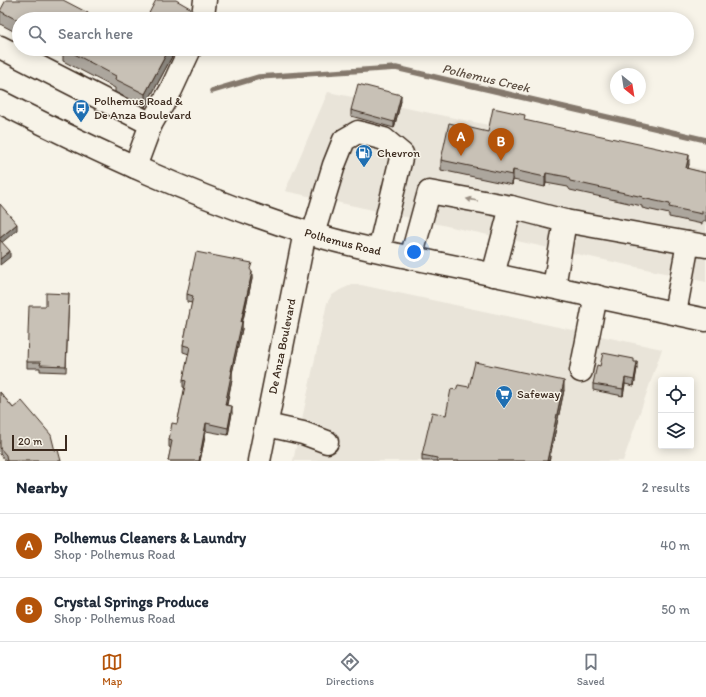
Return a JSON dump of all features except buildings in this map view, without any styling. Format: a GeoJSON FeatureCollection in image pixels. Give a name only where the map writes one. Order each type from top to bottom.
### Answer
{"type":"FeatureCollection","features":[{"type":"Feature","properties":{"kind":"main road"},"geometry":{"type":"LineString","coordinates":[[204,12],[205,0]]}},
{"type":"Feature","properties":{"kind":"main road"},"geometry":{"type":"LineString","coordinates":[[0,46],[12,52]]}},
{"type":"Feature","properties":{"kind":"main road"},"geometry":{"type":"LineString","coordinates":[[19,56],[151,124]]}},
{"type":"Feature","properties":{"kind":"main road"},"geometry":{"type":"LineString","coordinates":[[135,167],[151,124],[171,90],[187,56]]}},
{"type":"Feature","properties":{"kind":"main road","name":"Polhemus Road"},"geometry":{"type":"LineString","coordinates":[[0,102],[135,167],[214,200],[309,233],[411,258],[706,320]]}},
{"type":"Feature","properties":{"kind":"main road","name":"De Anza Boulevard"},"geometry":{"type":"LineString","coordinates":[[259,461],[309,233],[344,140],[358,132],[384,139],[402,154],[379,250]]}},
{"type":"Feature","properties":{"kind":"main road"},"geometry":{"type":"LineString","coordinates":[[411,258],[429,192],[511,207],[565,221],[697,245],[675,313]]}},
{"type":"Feature","properties":{"kind":"main road"},"geometry":{"type":"LineString","coordinates":[[493,275],[511,207]]}},
{"type":"Feature","properties":{"kind":"main road"},"geometry":{"type":"LineString","coordinates":[[554,288],[565,221]]}},
{"type":"Feature","properties":{"kind":"main road"},"geometry":{"type":"LineString","coordinates":[[580,371],[596,296]]}},
{"type":"Feature","properties":{"kind":"main road"},"geometry":{"type":"LineString","coordinates":[[267,425],[309,434],[327,442]]}},
{"type":"Feature","properties":{"kind":"shaded area"},"geometry":{"type":"Polygon","coordinates":[[[328,92],[706,170],[706,282],[285,191],[328,92]]]}},
{"type":"Feature","properties":{"kind":"shaded area"},"geometry":{"type":"Polygon","coordinates":[[[351,285],[361,285],[662,349],[623,461],[293,461],[327,303],[331,296],[351,285]]]}},
{"type":"Feature","properties":{"kind":"waterway","name":"Polhemus Creek"},"geometry":{"type":"LineString","coordinates":[[212,91],[259,77],[396,68],[706,140]]}},
{"type":"Feature","properties":{"kind":"place","name":"Polhemus Road & De Anza Boulevard"},"geometry":{"type":"Point","coordinates":[81,123]}},
{"type":"Feature","properties":{"kind":"place","name":"Polhemus Cleaners & Laundry"},"geometry":{"type":"Point","coordinates":[461,156]}},
{"type":"Feature","properties":{"kind":"place","name":"Crystal Springs Produce"},"geometry":{"type":"Point","coordinates":[501,161]}},
{"type":"Feature","properties":{"kind":"place","name":"Chevron"},"geometry":{"type":"Point","coordinates":[364,168]}},
{"type":"Feature","properties":{"kind":"place","name":"Safeway"},"geometry":{"type":"Point","coordinates":[504,409]}}]}
